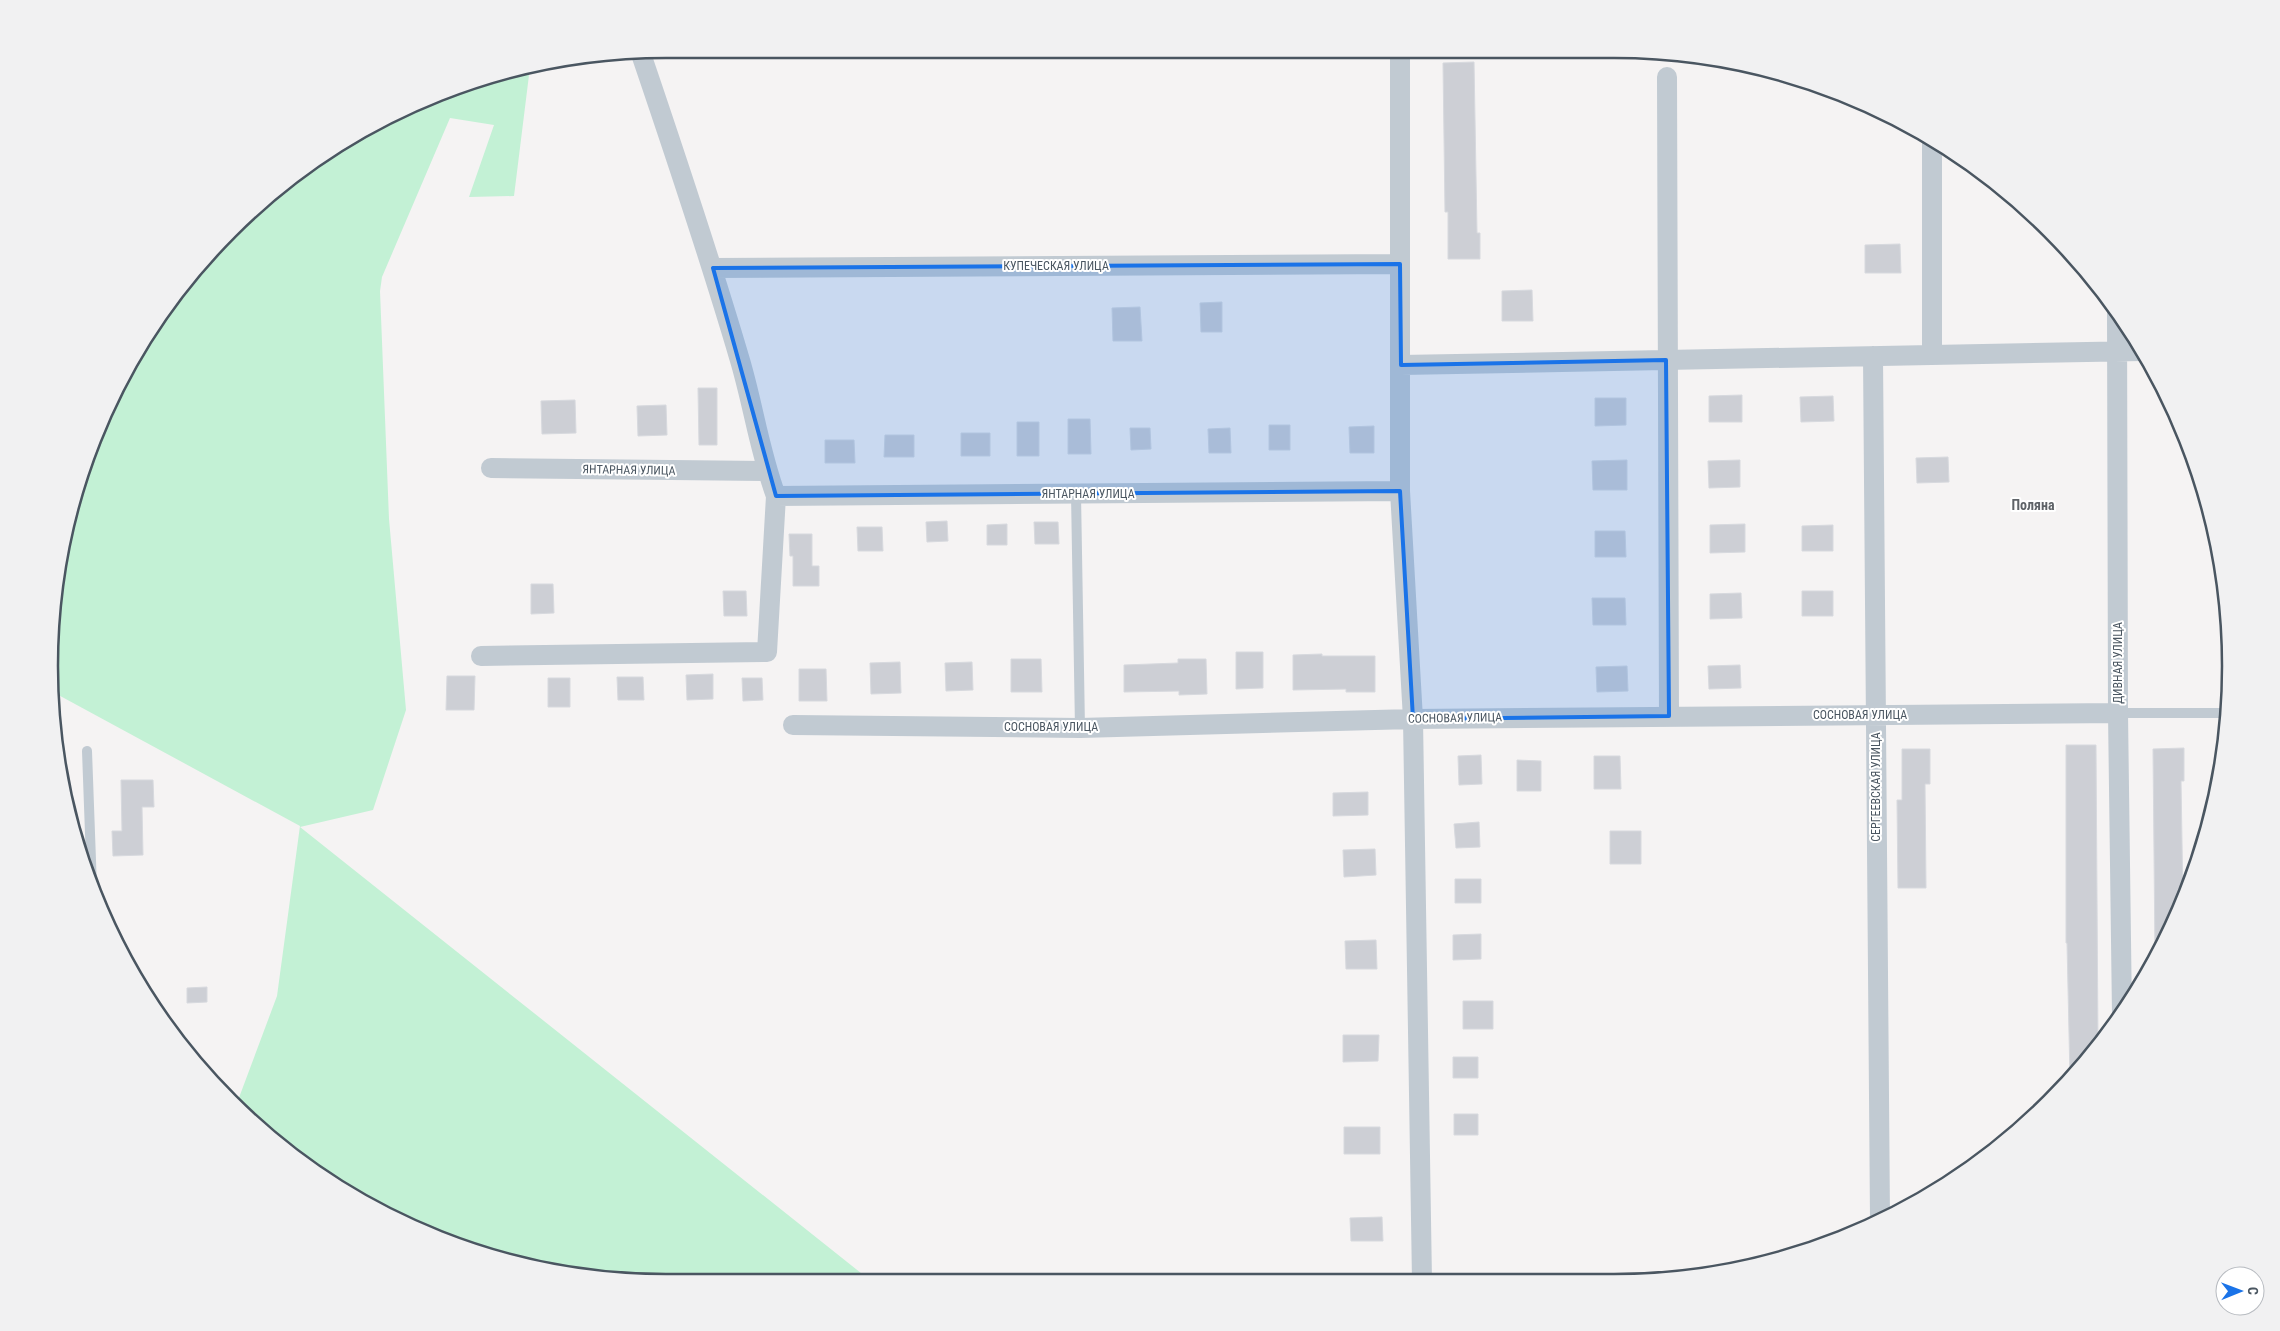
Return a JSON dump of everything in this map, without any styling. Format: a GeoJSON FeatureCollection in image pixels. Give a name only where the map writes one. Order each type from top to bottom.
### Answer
{"type":"FeatureCollection","features":[{"type":"Feature","properties":{"kind":"street"},"geometry":{"type":"LineString","coordinates":[[1400,58],[1400,492],[1413,719],[1422,1274]]}},
{"type":"Feature","properties":{"kind":"street"},"geometry":{"type":"LineString","coordinates":[[481,656],[767,652],[776,496],[767,471],[742,365],[713,268],[643,59]]}},
{"type":"Feature","properties":{"kind":"street"},"geometry":{"type":"LineString","coordinates":[[1667,77],[1668,716]]}},
{"type":"Feature","properties":{"kind":"street"},"geometry":{"type":"LineString","coordinates":[[1932,147],[1932,355]]}},
{"type":"Feature","properties":{"kind":"street","name":"КУПЕЧЕСКАЯ УЛИЦА"},"geometry":{"type":"LineString","coordinates":[[713,268],[1400,264]]}},
{"type":"Feature","properties":{"kind":"street","name":"ДИВНАЯ УЛИЦА"},"geometry":{"type":"LineString","coordinates":[[2117,324],[2118,714],[2122,1000]]}},
{"type":"Feature","properties":{"kind":"street"},"geometry":{"type":"LineString","coordinates":[[1400,365],[2134,351]]}},
{"type":"Feature","properties":{"kind":"street","name":"СЕРГЕЕВСКАЯ УЛИЦА"},"geometry":{"type":"LineString","coordinates":[[1873,356],[1880,1212]]}},
{"type":"Feature","properties":{"kind":"street","name":"ЯНТАРНАЯ УЛИЦА"},"geometry":{"type":"LineString","coordinates":[[491,468],[767,471]]}},
{"type":"Feature","properties":{"kind":"street","name":"ЯНТАРНАЯ УЛИЦА"},"geometry":{"type":"LineString","coordinates":[[776,496],[1400,492]]}},
{"type":"Feature","properties":{"kind":"street","name":"СОСНОВАЯ УЛИЦА"},"geometry":{"type":"LineString","coordinates":[[793,725],[1080,728],[1413,719],[2118,714]]}},
{"type":"Feature","properties":{"kind":"lane"},"geometry":{"type":"LineString","coordinates":[[1076,494],[1080,728]]}},
{"type":"Feature","properties":{"kind":"lane"},"geometry":{"type":"LineString","coordinates":[[2118,714],[2220,713]]}},
{"type":"Feature","properties":{"kind":"lane"},"geometry":{"type":"LineString","coordinates":[[88,751],[91,864]]}},
{"type":"Feature","properties":{"kind":"highlighted area"},"geometry":{"type":"Polygon","coordinates":[[[1400,264],[1401,365],[1666,360],[1669,716],[1413,719],[1400,491],[776,496],[713,268],[1400,264]]]}},
{"type":"Feature","properties":{"kind":"green space"},"geometry":{"type":"Polygon","coordinates":[[[529,73],[514,196],[469,197],[494,125],[450,118],[382,277],[380,291],[389,519],[406,710],[373,810],[300,827],[862,1274],[666,1274],[586,1268],[547,1262],[508,1253],[470,1241],[397,1211],[361,1192],[295,1148],[239,1098],[277,996],[300,826],[59,695],[59,626],[63,586],[78,508],[104,433],[139,361],[183,295],[208,265],[265,208],[295,183],[328,160],[361,139],[397,120],[470,90],[529,73]]]}},
{"type":"Feature","properties":{"kind":"building"},"geometry":{"type":"Polygon","coordinates":[[[1474,62],[1477,233],[1480,233],[1480,259],[1448,259],[1448,212],[1445,212],[1443,63],[1474,62]]]}},
{"type":"Feature","properties":{"kind":"building"},"geometry":{"type":"Polygon","coordinates":[[[1900,244],[1901,273],[1865,273],[1865,245],[1900,244]]]}},
{"type":"Feature","properties":{"kind":"building"},"geometry":{"type":"Polygon","coordinates":[[[1532,290],[1533,321],[1502,321],[1502,291],[1532,290]]]}},
{"type":"Feature","properties":{"kind":"building"},"geometry":{"type":"Polygon","coordinates":[[[1222,302],[1222,332],[1201,332],[1200,303],[1222,302]]]}},
{"type":"Feature","properties":{"kind":"building"},"geometry":{"type":"Polygon","coordinates":[[[1140,307],[1142,341],[1113,341],[1112,308],[1140,307]]]}},
{"type":"Feature","properties":{"kind":"building"},"geometry":{"type":"Polygon","coordinates":[[[698,388],[717,388],[717,445],[699,445],[698,388]]]}},
{"type":"Feature","properties":{"kind":"building"},"geometry":{"type":"Polygon","coordinates":[[[1742,395],[1742,422],[1709,422],[1709,396],[1742,395]]]}},
{"type":"Feature","properties":{"kind":"building"},"geometry":{"type":"Polygon","coordinates":[[[1833,396],[1834,421],[1801,422],[1800,397],[1833,396]]]}},
{"type":"Feature","properties":{"kind":"building"},"geometry":{"type":"Polygon","coordinates":[[[1595,398],[1626,398],[1626,425],[1595,426],[1595,398]]]}},
{"type":"Feature","properties":{"kind":"building"},"geometry":{"type":"Polygon","coordinates":[[[575,400],[576,433],[542,434],[541,401],[575,400]]]}},
{"type":"Feature","properties":{"kind":"building"},"geometry":{"type":"Polygon","coordinates":[[[666,405],[667,435],[638,436],[637,406],[666,405]]]}},
{"type":"Feature","properties":{"kind":"building"},"geometry":{"type":"Polygon","coordinates":[[[1068,419],[1090,419],[1091,454],[1068,454],[1068,419]]]}},
{"type":"Feature","properties":{"kind":"building"},"geometry":{"type":"Polygon","coordinates":[[[1017,422],[1039,422],[1039,456],[1017,456],[1017,422]]]}},
{"type":"Feature","properties":{"kind":"building"},"geometry":{"type":"Polygon","coordinates":[[[1269,425],[1290,425],[1290,450],[1269,450],[1269,425]]]}},
{"type":"Feature","properties":{"kind":"building"},"geometry":{"type":"Polygon","coordinates":[[[1374,426],[1374,453],[1350,453],[1349,427],[1374,426]]]}},
{"type":"Feature","properties":{"kind":"building"},"geometry":{"type":"Polygon","coordinates":[[[1130,428],[1150,428],[1151,449],[1131,450],[1130,428]]]}},
{"type":"Feature","properties":{"kind":"building"},"geometry":{"type":"Polygon","coordinates":[[[1230,428],[1231,453],[1209,453],[1208,429],[1230,428]]]}},
{"type":"Feature","properties":{"kind":"building"},"geometry":{"type":"Polygon","coordinates":[[[961,433],[990,433],[990,456],[961,456],[961,433]]]}},
{"type":"Feature","properties":{"kind":"building"},"geometry":{"type":"Polygon","coordinates":[[[885,435],[914,435],[914,457],[884,457],[885,435]]]}},
{"type":"Feature","properties":{"kind":"building"},"geometry":{"type":"Polygon","coordinates":[[[825,440],[854,440],[855,463],[825,463],[825,440]]]}},
{"type":"Feature","properties":{"kind":"building"},"geometry":{"type":"Polygon","coordinates":[[[1948,457],[1949,482],[1917,483],[1916,458],[1948,457]]]}},
{"type":"Feature","properties":{"kind":"building"},"geometry":{"type":"Polygon","coordinates":[[[1627,460],[1627,490],[1593,490],[1592,461],[1627,460]]]}},
{"type":"Feature","properties":{"kind":"building"},"geometry":{"type":"Polygon","coordinates":[[[1740,460],[1740,487],[1709,488],[1708,461],[1740,460]]]}},
{"type":"Feature","properties":{"kind":"building"},"geometry":{"type":"Polygon","coordinates":[[[947,521],[948,541],[927,542],[926,522],[947,521]]]}},
{"type":"Feature","properties":{"kind":"building"},"geometry":{"type":"Polygon","coordinates":[[[1034,522],[1058,522],[1059,544],[1035,544],[1034,522]]]}},
{"type":"Feature","properties":{"kind":"building"},"geometry":{"type":"Polygon","coordinates":[[[1007,524],[1007,545],[987,545],[987,525],[1007,524]]]}},
{"type":"Feature","properties":{"kind":"building"},"geometry":{"type":"Polygon","coordinates":[[[1745,524],[1745,552],[1710,553],[1710,525],[1745,524]]]}},
{"type":"Feature","properties":{"kind":"building"},"geometry":{"type":"Polygon","coordinates":[[[1833,525],[1833,551],[1802,551],[1802,526],[1833,525]]]}},
{"type":"Feature","properties":{"kind":"building"},"geometry":{"type":"Polygon","coordinates":[[[857,527],[882,527],[883,551],[858,551],[857,527]]]}},
{"type":"Feature","properties":{"kind":"building"},"geometry":{"type":"Polygon","coordinates":[[[1595,531],[1625,531],[1626,557],[1595,557],[1595,531]]]}},
{"type":"Feature","properties":{"kind":"building"},"geometry":{"type":"Polygon","coordinates":[[[789,534],[812,534],[812,566],[819,566],[819,586],[793,586],[793,556],[790,556],[789,534]]]}},
{"type":"Feature","properties":{"kind":"building"},"geometry":{"type":"Polygon","coordinates":[[[531,584],[553,584],[554,613],[531,614],[531,584]]]}},
{"type":"Feature","properties":{"kind":"building"},"geometry":{"type":"Polygon","coordinates":[[[723,591],[746,591],[747,616],[724,616],[723,591]]]}},
{"type":"Feature","properties":{"kind":"building"},"geometry":{"type":"Polygon","coordinates":[[[1802,591],[1833,591],[1833,616],[1802,616],[1802,591]]]}},
{"type":"Feature","properties":{"kind":"building"},"geometry":{"type":"Polygon","coordinates":[[[1741,593],[1742,618],[1710,619],[1710,594],[1741,593]]]}},
{"type":"Feature","properties":{"kind":"building"},"geometry":{"type":"Polygon","coordinates":[[[1592,598],[1625,598],[1626,625],[1593,625],[1592,598]]]}},
{"type":"Feature","properties":{"kind":"building"},"geometry":{"type":"Polygon","coordinates":[[[1236,652],[1263,652],[1263,688],[1236,689],[1236,652]]]}},
{"type":"Feature","properties":{"kind":"building"},"geometry":{"type":"Polygon","coordinates":[[[1322,654],[1322,656],[1375,656],[1375,692],[1346,692],[1346,689],[1293,690],[1293,655],[1322,654]]]}},
{"type":"Feature","properties":{"kind":"building"},"geometry":{"type":"Polygon","coordinates":[[[1011,659],[1041,659],[1042,692],[1011,692],[1011,659]]]}},
{"type":"Feature","properties":{"kind":"building"},"geometry":{"type":"Polygon","coordinates":[[[1178,659],[1206,659],[1207,694],[1179,695],[1179,691],[1124,692],[1124,665],[1178,663],[1178,659]]]}},
{"type":"Feature","properties":{"kind":"building"},"geometry":{"type":"Polygon","coordinates":[[[900,662],[901,693],[871,694],[870,663],[900,662]]]}},
{"type":"Feature","properties":{"kind":"building"},"geometry":{"type":"Polygon","coordinates":[[[972,662],[973,690],[946,691],[945,663],[972,662]]]}},
{"type":"Feature","properties":{"kind":"building"},"geometry":{"type":"Polygon","coordinates":[[[1740,665],[1741,688],[1709,689],[1708,666],[1740,665]]]}},
{"type":"Feature","properties":{"kind":"building"},"geometry":{"type":"Polygon","coordinates":[[[1627,666],[1628,691],[1597,692],[1596,667],[1627,666]]]}},
{"type":"Feature","properties":{"kind":"building"},"geometry":{"type":"Polygon","coordinates":[[[799,669],[826,669],[827,701],[799,701],[799,669]]]}},
{"type":"Feature","properties":{"kind":"building"},"geometry":{"type":"Polygon","coordinates":[[[713,674],[713,699],[687,700],[686,675],[713,674]]]}},
{"type":"Feature","properties":{"kind":"building"},"geometry":{"type":"Polygon","coordinates":[[[447,676],[475,676],[474,710],[446,710],[447,676]]]}},
{"type":"Feature","properties":{"kind":"building"},"geometry":{"type":"Polygon","coordinates":[[[617,677],[643,677],[644,700],[618,700],[617,677]]]}},
{"type":"Feature","properties":{"kind":"building"},"geometry":{"type":"Polygon","coordinates":[[[548,678],[570,678],[570,707],[548,707],[548,678]]]}},
{"type":"Feature","properties":{"kind":"building"},"geometry":{"type":"Polygon","coordinates":[[[742,678],[762,678],[763,700],[743,701],[742,678]]]}},
{"type":"Feature","properties":{"kind":"building"},"geometry":{"type":"Polygon","coordinates":[[[2066,745],[2096,745],[2098,1035],[2070,1068],[2066,943],[2066,745]]]}},
{"type":"Feature","properties":{"kind":"building"},"geometry":{"type":"Polygon","coordinates":[[[2184,748],[2184,781],[2181,781],[2183,881],[2155,943],[2153,749],[2184,748]]]}},
{"type":"Feature","properties":{"kind":"building"},"geometry":{"type":"Polygon","coordinates":[[[1902,749],[1930,749],[1930,784],[1925,784],[1926,888],[1898,888],[1897,800],[1902,800],[1902,749]]]}},
{"type":"Feature","properties":{"kind":"building"},"geometry":{"type":"Polygon","coordinates":[[[1481,755],[1482,784],[1459,785],[1458,756],[1481,755]]]}},
{"type":"Feature","properties":{"kind":"building"},"geometry":{"type":"Polygon","coordinates":[[[1594,756],[1620,756],[1621,789],[1594,789],[1594,756]]]}},
{"type":"Feature","properties":{"kind":"building"},"geometry":{"type":"Polygon","coordinates":[[[1517,760],[1541,761],[1541,791],[1517,791],[1517,760]]]}},
{"type":"Feature","properties":{"kind":"building"},"geometry":{"type":"Polygon","coordinates":[[[121,780],[153,780],[154,807],[142,807],[143,855],[113,856],[112,831],[122,831],[121,780]]]}},
{"type":"Feature","properties":{"kind":"building"},"geometry":{"type":"Polygon","coordinates":[[[1368,792],[1368,815],[1333,816],[1333,793],[1368,792]]]}},
{"type":"Feature","properties":{"kind":"building"},"geometry":{"type":"Polygon","coordinates":[[[1479,822],[1480,847],[1456,848],[1454,824],[1479,822]]]}},
{"type":"Feature","properties":{"kind":"building"},"geometry":{"type":"Polygon","coordinates":[[[1610,831],[1641,831],[1641,864],[1610,864],[1610,831]]]}},
{"type":"Feature","properties":{"kind":"building"},"geometry":{"type":"Polygon","coordinates":[[[1375,849],[1376,875],[1344,877],[1343,850],[1375,849]]]}},
{"type":"Feature","properties":{"kind":"building"},"geometry":{"type":"Polygon","coordinates":[[[1455,879],[1481,879],[1481,903],[1455,903],[1455,879]]]}},
{"type":"Feature","properties":{"kind":"building"},"geometry":{"type":"Polygon","coordinates":[[[1481,934],[1481,959],[1453,960],[1453,935],[1481,934]]]}},
{"type":"Feature","properties":{"kind":"building"},"geometry":{"type":"Polygon","coordinates":[[[1376,940],[1377,969],[1346,969],[1345,941],[1376,940]]]}},
{"type":"Feature","properties":{"kind":"building"},"geometry":{"type":"Polygon","coordinates":[[[207,987],[207,1002],[187,1003],[187,988],[207,987]]]}},
{"type":"Feature","properties":{"kind":"building"},"geometry":{"type":"Polygon","coordinates":[[[1463,1001],[1493,1001],[1493,1029],[1463,1029],[1463,1001]]]}},
{"type":"Feature","properties":{"kind":"building"},"geometry":{"type":"Polygon","coordinates":[[[1343,1035],[1379,1035],[1378,1061],[1343,1062],[1343,1035]]]}},
{"type":"Feature","properties":{"kind":"building"},"geometry":{"type":"Polygon","coordinates":[[[1453,1057],[1478,1057],[1478,1078],[1453,1078],[1453,1057]]]}},
{"type":"Feature","properties":{"kind":"building"},"geometry":{"type":"Polygon","coordinates":[[[1454,1114],[1478,1114],[1478,1135],[1454,1135],[1454,1114]]]}},
{"type":"Feature","properties":{"kind":"building"},"geometry":{"type":"Polygon","coordinates":[[[1344,1127],[1380,1127],[1380,1154],[1344,1154],[1344,1127]]]}},
{"type":"Feature","properties":{"kind":"building"},"geometry":{"type":"Polygon","coordinates":[[[1382,1217],[1383,1241],[1351,1241],[1350,1218],[1382,1217]]]}},
{"type":"Feature","properties":{"kind":"district","name":"Поляна"},"geometry":{"type":"Point","coordinates":[2033,505]}}]}
